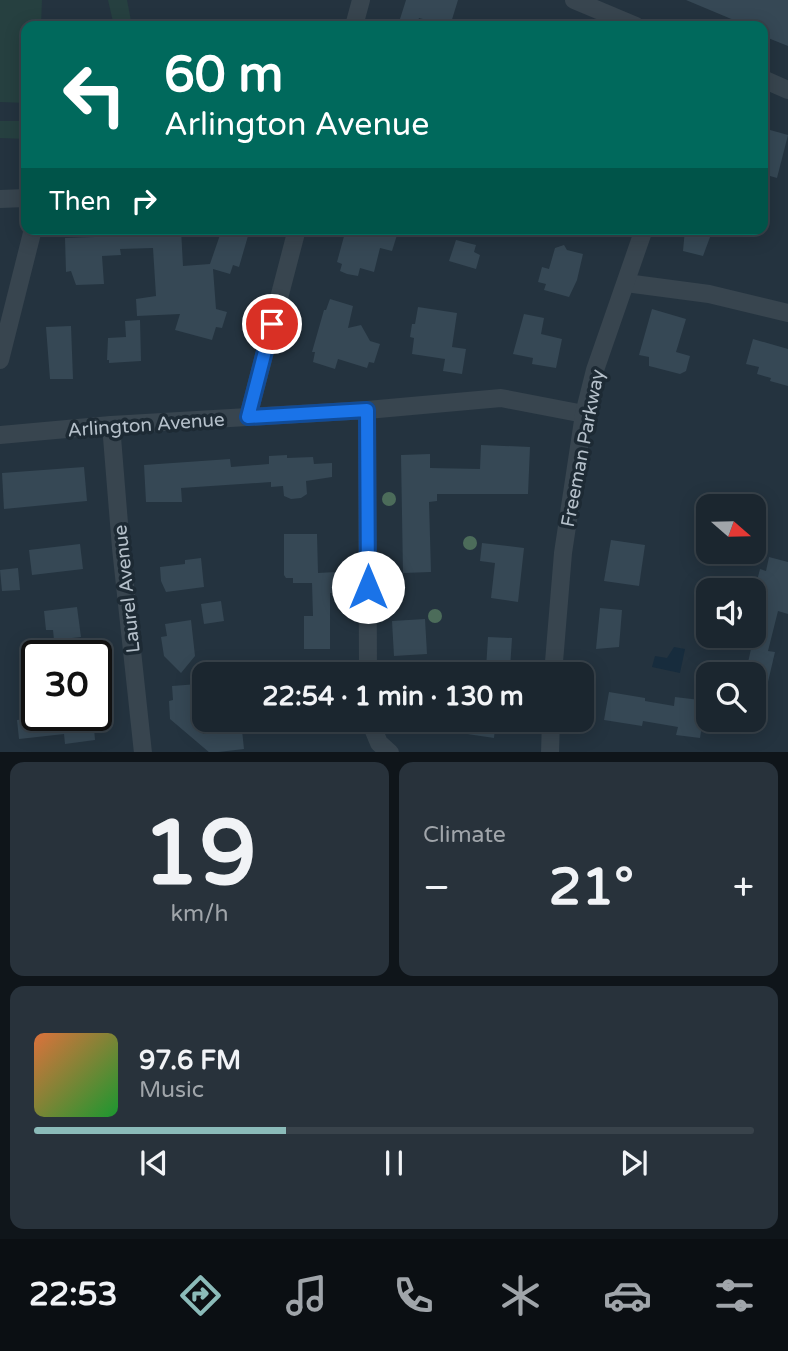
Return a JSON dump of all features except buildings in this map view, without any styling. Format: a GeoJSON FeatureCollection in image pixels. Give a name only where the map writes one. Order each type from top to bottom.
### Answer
{"type":"FeatureCollection","features":[{"type":"Feature","properties":{"kind":"street"},"geometry":{"type":"LineString","coordinates":[[355,21],[361,0]]}},
{"type":"Feature","properties":{"kind":"street"},"geometry":{"type":"LineString","coordinates":[[574,0],[624,21]]}},
{"type":"Feature","properties":{"kind":"street"},"geometry":{"type":"LineString","coordinates":[[768,81],[788,90]]}},
{"type":"Feature","properties":{"kind":"street"},"geometry":{"type":"LineString","coordinates":[[0,199],[21,198]]}},
{"type":"Feature","properties":{"kind":"street"},"geometry":{"type":"LineString","coordinates":[[0,360],[31,235]]}},
{"type":"Feature","properties":{"kind":"street"},"geometry":{"type":"LineString","coordinates":[[248,417],[295,235]]}},
{"type":"Feature","properties":{"kind":"street","name":"Freeman Parkway"},"geometry":{"type":"LineString","coordinates":[[554,662],[563,552],[584,415],[595,370],[642,235]]}},
{"type":"Feature","properties":{"kind":"street"},"geometry":{"type":"LineString","coordinates":[[626,283],[709,294],[788,313]]}},
{"type":"Feature","properties":{"kind":"street","name":"Arlington Avenue"},"geometry":{"type":"LineString","coordinates":[[0,435],[501,398],[584,415]]}},
{"type":"Feature","properties":{"kind":"street"},"geometry":{"type":"LineString","coordinates":[[367,410],[368,662]]}},
{"type":"Feature","properties":{"kind":"street","name":"Laurel Avenue"},"geometry":{"type":"LineString","coordinates":[[111,425],[143,752]]}},
{"type":"Feature","properties":{"kind":"street"},"geometry":{"type":"LineString","coordinates":[[374,732],[379,743],[390,752]]}},
{"type":"Feature","properties":{"kind":"street"},"geometry":{"type":"LineString","coordinates":[[550,752],[551,732]]}},
{"type":"Feature","properties":{"kind":"green space"},"geometry":{"type":"Polygon","coordinates":[[[0,0],[42,0],[41,21],[21,21],[21,103],[0,102],[0,0]]]}},
{"type":"Feature","properties":{"kind":"green space"},"geometry":{"type":"Polygon","coordinates":[[[108,0],[127,0],[131,21],[113,21],[108,0]]]}},
{"type":"Feature","properties":{"kind":"green space"},"geometry":{"type":"Polygon","coordinates":[[[0,121],[21,121],[21,139],[0,138],[0,121]]]}},
{"type":"Feature","properties":{"kind":"water"},"geometry":{"type":"Polygon","coordinates":[[[674,647],[685,649],[680,673],[652,667],[655,656],[667,658],[674,647]]]}},
{"type":"Feature","properties":{"kind":"route"},"geometry":{"type":"LineString","coordinates":[[272,324],[248,417],[367,410],[368,587]]}}]}
